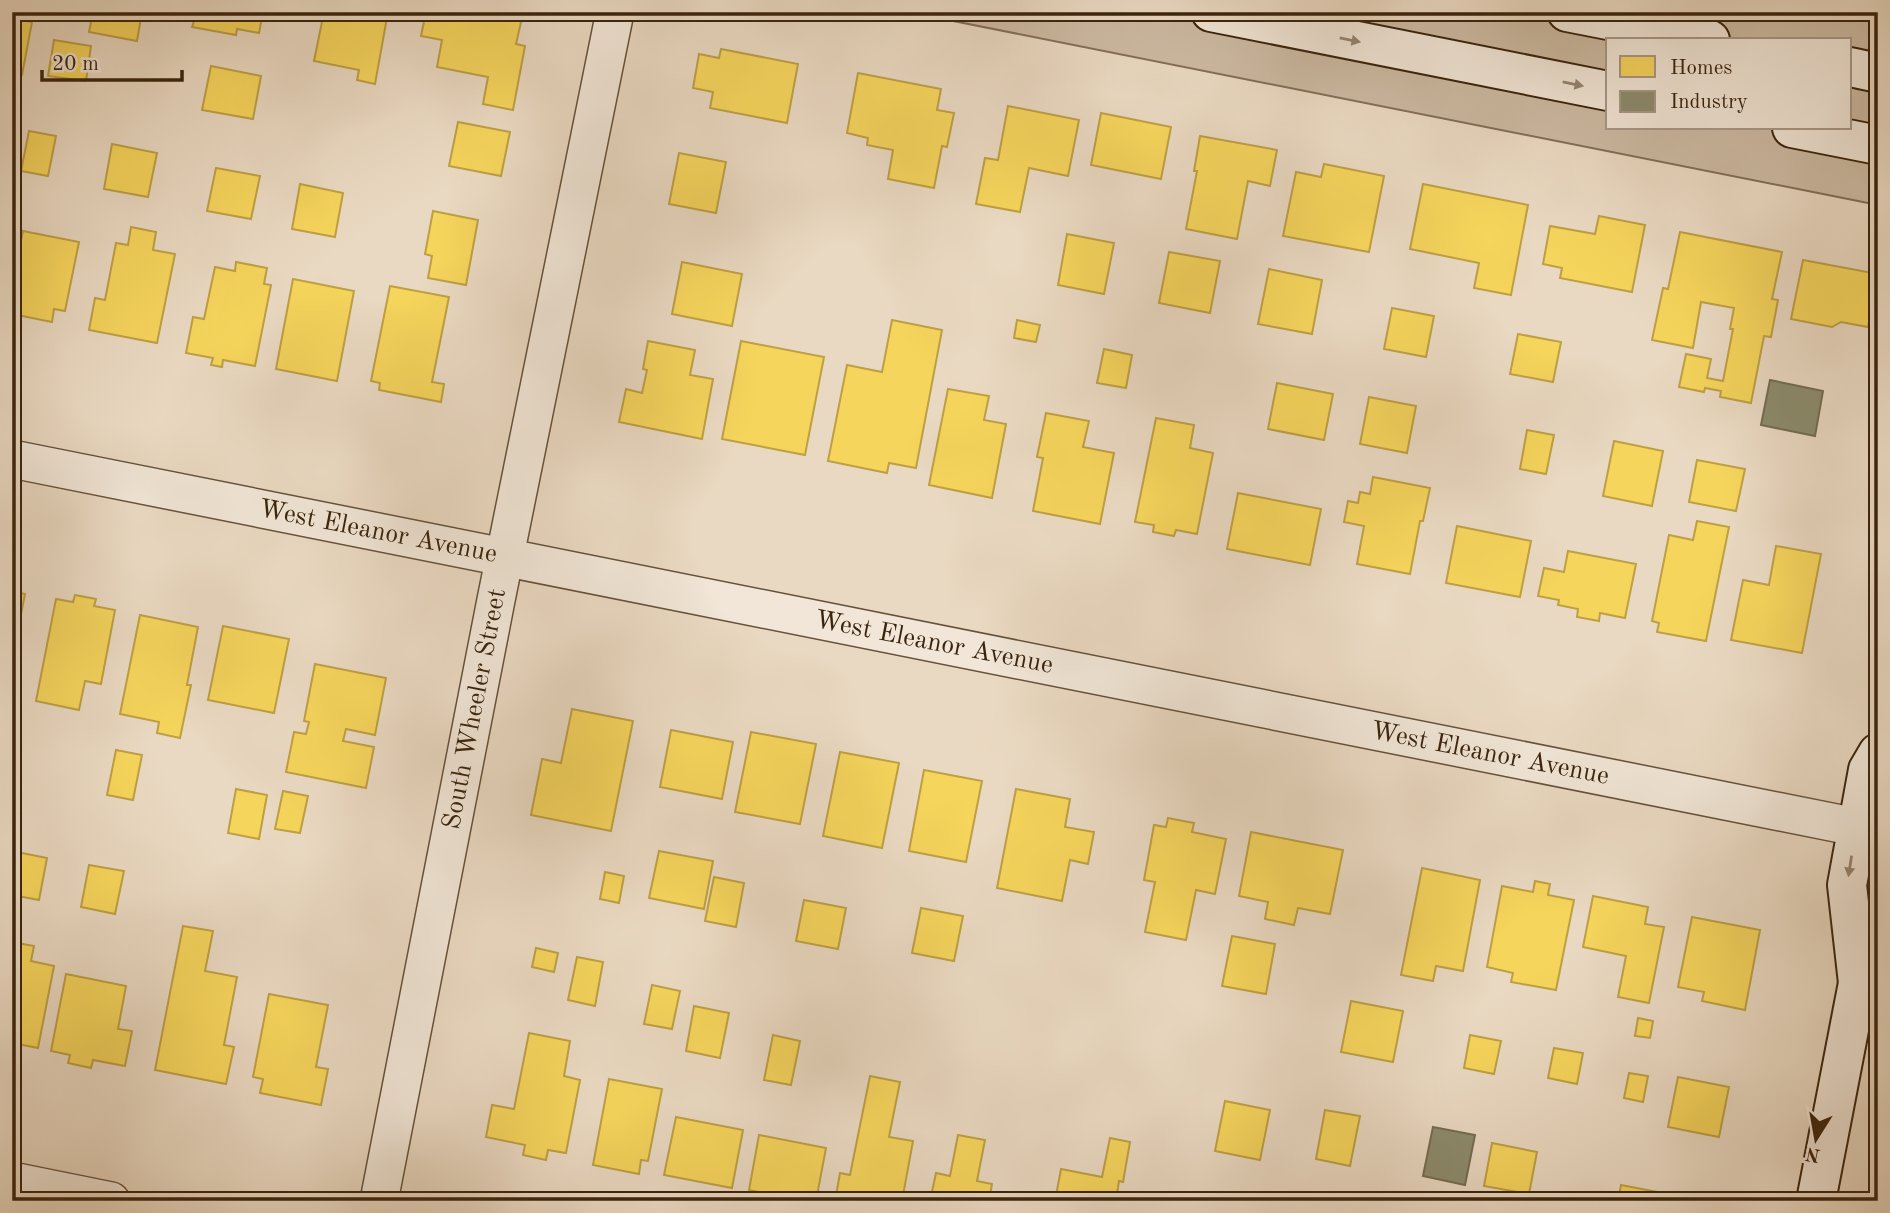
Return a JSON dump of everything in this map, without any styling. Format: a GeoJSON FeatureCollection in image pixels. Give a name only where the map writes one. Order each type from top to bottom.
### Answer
{"type":"FeatureCollection","features":[{"type":"Feature","properties":{"kind":"street","name":"South Wheeler Street"},"geometry":{"type":"LineString","coordinates":[[379,1201],[615,12]]}},
{"type":"Feature","properties":{"kind":"street"},"geometry":{"type":"LineString","coordinates":[[1211,12],[1606,91]]}},
{"type":"Feature","properties":{"kind":"street"},"geometry":{"type":"LineString","coordinates":[[1567,12],[1700,38]]}},
{"type":"Feature","properties":{"kind":"street"},"geometry":{"type":"LineString","coordinates":[[1852,68],[1878,73]]}},
{"type":"Feature","properties":{"kind":"street"},"geometry":{"type":"LineString","coordinates":[[1802,130],[1878,145]]}},
{"type":"Feature","properties":{"kind":"street","name":"West Eleanor Avenue"},"geometry":{"type":"LineString","coordinates":[[12,459],[1856,827]]}},
{"type":"Feature","properties":{"kind":"street"},"geometry":{"type":"LineString","coordinates":[[1816,1201],[1858,983],[1847,885],[1868,770],[1878,752]]}},
{"type":"Feature","properties":{"kind":"street"},"geometry":{"type":"LineString","coordinates":[[1858,983],[1878,946]]}},
{"type":"Feature","properties":{"kind":"street"},"geometry":{"type":"LineString","coordinates":[[12,1181],[111,1201]]}},
{"type":"Feature","properties":{"kind":"shaded area"},"geometry":{"type":"Polygon","coordinates":[[[908,12],[1851,12],[1878,18],[1878,205],[908,12]]]}},
{"type":"Feature","properties":{"kind":"building: Homes"},"geometry":{"type":"Polygon","coordinates":[[[93,12],[142,12],[137,41],[89,32],[93,12]]]}},
{"type":"Feature","properties":{"kind":"building: Homes"},"geometry":{"type":"Polygon","coordinates":[[[171,12],[263,12],[259,33],[237,29],[236,35],[192,27],[194,21],[170,16],[171,12]]]}},
{"type":"Feature","properties":{"kind":"building: Homes"},"geometry":{"type":"Polygon","coordinates":[[[324,12],[388,12],[375,84],[357,80],[359,70],[314,61],[324,12]]]}},
{"type":"Feature","properties":{"kind":"building: Homes"},"geometry":{"type":"Polygon","coordinates":[[[426,12],[512,12],[521,22],[516,44],[525,46],[513,110],[483,104],[488,77],[437,67],[442,40],[421,36],[426,12]]]}},
{"type":"Feature","properties":{"kind":"building: Homes"},"geometry":{"type":"Polygon","coordinates":[[[12,18],[32,22],[22,75],[12,73],[12,18]]]}},
{"type":"Feature","properties":{"kind":"building: Homes"},"geometry":{"type":"Polygon","coordinates":[[[54,40],[91,46],[86,81],[48,76],[54,40]]]}},
{"type":"Feature","properties":{"kind":"building: Homes"},"geometry":{"type":"Polygon","coordinates":[[[721,49],[798,64],[787,123],[710,108],[713,92],[693,88],[699,54],[719,58],[721,49]]]}},
{"type":"Feature","properties":{"kind":"building: Homes"},"geometry":{"type":"Polygon","coordinates":[[[211,66],[261,76],[253,119],[202,110],[211,66]]]}},
{"type":"Feature","properties":{"kind":"building: Homes"},"geometry":{"type":"Polygon","coordinates":[[[858,73],[941,89],[937,110],[954,113],[947,147],[942,146],[934,188],[888,179],[893,150],[867,145],[868,138],[847,133],[858,73]]]}},
{"type":"Feature","properties":{"kind":"building: Homes"},"geometry":{"type":"Polygon","coordinates":[[[1008,106],[1079,120],[1068,176],[1029,168],[1020,212],[976,204],[985,158],[998,160],[1008,106]]]}},
{"type":"Feature","properties":{"kind":"building: Homes"},"geometry":{"type":"Polygon","coordinates":[[[1101,113],[1171,127],[1161,179],[1091,165],[1101,113]]]}},
{"type":"Feature","properties":{"kind":"building: Homes"},"geometry":{"type":"Polygon","coordinates":[[[458,122],[510,132],[501,176],[449,166],[458,122]]]}},
{"type":"Feature","properties":{"kind":"building: Homes"},"geometry":{"type":"Polygon","coordinates":[[[12,128],[17,129],[12,154],[12,128]]]}},
{"type":"Feature","properties":{"kind":"building: Homes"},"geometry":{"type":"Polygon","coordinates":[[[29,131],[56,136],[48,176],[21,171],[29,131]]]}},
{"type":"Feature","properties":{"kind":"building: Homes"},"geometry":{"type":"Polygon","coordinates":[[[1200,136],[1277,150],[1270,186],[1248,181],[1237,239],[1186,229],[1197,171],[1194,171],[1200,136]]]}},
{"type":"Feature","properties":{"kind":"building: Homes"},"geometry":{"type":"Polygon","coordinates":[[[112,144],[157,153],[148,197],[104,189],[112,144]]]}},
{"type":"Feature","properties":{"kind":"building: Homes"},"geometry":{"type":"Polygon","coordinates":[[[679,153],[726,162],[716,213],[669,204],[679,153]]]}},
{"type":"Feature","properties":{"kind":"building: Homes"},"geometry":{"type":"Polygon","coordinates":[[[1324,164],[1384,176],[1369,252],[1283,236],[1296,172],[1321,177],[1324,164]]]}},
{"type":"Feature","properties":{"kind":"building: Homes"},"geometry":{"type":"Polygon","coordinates":[[[216,168],[260,176],[251,219],[207,211],[216,168]]]}},
{"type":"Feature","properties":{"kind":"building: Homes"},"geometry":{"type":"Polygon","coordinates":[[[300,184],[343,193],[335,237],[292,229],[300,184]]]}},
{"type":"Feature","properties":{"kind":"building: Homes"},"geometry":{"type":"Polygon","coordinates":[[[1423,184],[1528,205],[1511,295],[1474,288],[1479,263],[1410,249],[1423,184]]]}},
{"type":"Feature","properties":{"kind":"building: Homes"},"geometry":{"type":"Polygon","coordinates":[[[433,211],[478,220],[466,285],[428,278],[432,256],[425,254],[433,211]]]}},
{"type":"Feature","properties":{"kind":"building: Homes"},"geometry":{"type":"Polygon","coordinates":[[[1599,216],[1645,225],[1632,292],[1560,278],[1562,268],[1543,264],[1550,226],[1595,234],[1599,216]]]}},
{"type":"Feature","properties":{"kind":"building: Homes"},"geometry":{"type":"Polygon","coordinates":[[[131,227],[156,232],[153,250],[175,254],[157,343],[89,330],[95,298],[105,300],[116,243],[128,245],[131,227]]]}},
{"type":"Feature","properties":{"kind":"building: Homes"},"geometry":{"type":"Polygon","coordinates":[[[23,231],[79,242],[65,311],[54,309],[52,322],[12,314],[12,282],[23,231]]]}},
{"type":"Feature","properties":{"kind":"building: Homes"},"geometry":{"type":"Polygon","coordinates":[[[1680,232],[1782,252],[1772,299],[1778,300],[1771,337],[1764,336],[1751,403],[1720,397],[1721,391],[1705,388],[1704,392],[1679,387],[1686,354],[1711,359],[1707,378],[1723,381],[1733,329],[1730,329],[1734,308],[1701,302],[1693,348],[1652,340],[1663,288],[1668,289],[1680,232]]]}},
{"type":"Feature","properties":{"kind":"building: Homes"},"geometry":{"type":"Polygon","coordinates":[[[1067,234],[1114,243],[1104,294],[1058,285],[1067,234]]]}},
{"type":"Feature","properties":{"kind":"building: Homes"},"geometry":{"type":"Polygon","coordinates":[[[1169,252],[1220,261],[1210,313],[1159,303],[1169,252]]]}},
{"type":"Feature","properties":{"kind":"building: Homes"},"geometry":{"type":"Polygon","coordinates":[[[1803,260],[1878,274],[1868,327],[1841,322],[1832,327],[1791,319],[1803,260]]]}},
{"type":"Feature","properties":{"kind":"building: Homes"},"geometry":{"type":"Polygon","coordinates":[[[236,262],[267,268],[264,284],[271,285],[255,366],[223,360],[222,367],[211,365],[213,358],[186,353],[193,317],[204,319],[215,267],[235,271],[236,262]]]}},
{"type":"Feature","properties":{"kind":"building: Homes"},"geometry":{"type":"Polygon","coordinates":[[[682,262],[742,274],[732,326],[672,314],[682,262]]]}},
{"type":"Feature","properties":{"kind":"building: Homes"},"geometry":{"type":"Polygon","coordinates":[[[1269,269],[1322,280],[1312,334],[1258,324],[1269,269]]]}},
{"type":"Feature","properties":{"kind":"building: Homes"},"geometry":{"type":"Polygon","coordinates":[[[293,279],[354,291],[337,381],[276,369],[293,279]]]}},
{"type":"Feature","properties":{"kind":"building: Homes"},"geometry":{"type":"Polygon","coordinates":[[[390,286],[449,297],[432,382],[444,384],[441,402],[379,390],[380,383],[371,381],[390,286]]]}},
{"type":"Feature","properties":{"kind":"building: Homes"},"geometry":{"type":"Polygon","coordinates":[[[1392,308],[1434,316],[1426,357],[1384,349],[1392,308]]]}},
{"type":"Feature","properties":{"kind":"building: Homes"},"geometry":{"type":"Polygon","coordinates":[[[892,320],[942,330],[916,468],[889,463],[887,473],[828,461],[847,365],[882,372],[892,320]]]}},
{"type":"Feature","properties":{"kind":"building: Homes"},"geometry":{"type":"Polygon","coordinates":[[[1017,320],[1040,325],[1036,342],[1014,338],[1017,320]]]}},
{"type":"Feature","properties":{"kind":"building: Homes"},"geometry":{"type":"Polygon","coordinates":[[[1518,334],[1561,342],[1553,382],[1510,374],[1518,334]]]}},
{"type":"Feature","properties":{"kind":"building: Homes"},"geometry":{"type":"Polygon","coordinates":[[[648,341],[695,350],[690,375],[713,379],[702,439],[619,422],[626,389],[642,393],[647,370],[643,369],[648,341]]]}},
{"type":"Feature","properties":{"kind":"building: Homes"},"geometry":{"type":"Polygon","coordinates":[[[741,341],[824,357],[805,455],[722,439],[741,341]]]}},
{"type":"Feature","properties":{"kind":"building: Homes"},"geometry":{"type":"Polygon","coordinates":[[[1104,349],[1132,355],[1126,388],[1097,383],[1104,349]]]}},
{"type":"Feature","properties":{"kind":"building: Homes"},"geometry":{"type":"Polygon","coordinates":[[[1277,383],[1333,394],[1324,440],[1268,429],[1277,383]]]}},
{"type":"Feature","properties":{"kind":"building: Homes"},"geometry":{"type":"Polygon","coordinates":[[[948,389],[989,396],[984,420],[1006,424],[992,498],[929,485],[948,389]]]}},
{"type":"Feature","properties":{"kind":"building: Homes"},"geometry":{"type":"Polygon","coordinates":[[[1369,397],[1416,406],[1407,453],[1360,444],[1369,397]]]}},
{"type":"Feature","properties":{"kind":"building: Homes"},"geometry":{"type":"Polygon","coordinates":[[[1046,413],[1089,421],[1083,447],[1114,453],[1100,524],[1033,511],[1043,458],[1037,457],[1046,413]]]}},
{"type":"Feature","properties":{"kind":"building: Homes"},"geometry":{"type":"Polygon","coordinates":[[[1156,418],[1194,425],[1190,448],[1213,453],[1197,534],[1176,530],[1174,536],[1153,532],[1154,525],[1135,522],[1156,418]]]}},
{"type":"Feature","properties":{"kind":"building: Homes"},"geometry":{"type":"Polygon","coordinates":[[[1527,430],[1554,435],[1546,474],[1520,469],[1527,430]]]}},
{"type":"Feature","properties":{"kind":"building: Homes"},"geometry":{"type":"Polygon","coordinates":[[[1614,441],[1663,451],[1652,506],[1603,496],[1614,441]]]}},
{"type":"Feature","properties":{"kind":"building: Homes"},"geometry":{"type":"Polygon","coordinates":[[[1697,460],[1745,469],[1736,511],[1689,502],[1697,460]]]}},
{"type":"Feature","properties":{"kind":"building: Homes"},"geometry":{"type":"Polygon","coordinates":[[[1373,477],[1430,488],[1423,521],[1420,521],[1410,574],[1357,564],[1364,526],[1344,522],[1348,501],[1358,503],[1360,492],[1370,494],[1373,477]]]}},
{"type":"Feature","properties":{"kind":"building: Homes"},"geometry":{"type":"Polygon","coordinates":[[[1238,493],[1321,509],[1310,565],[1227,549],[1238,493]]]}},
{"type":"Feature","properties":{"kind":"building: Homes"},"geometry":{"type":"Polygon","coordinates":[[[1697,521],[1729,527],[1706,641],[1657,632],[1659,623],[1652,621],[1669,535],[1693,540],[1697,521]]]}},
{"type":"Feature","properties":{"kind":"building: Homes"},"geometry":{"type":"Polygon","coordinates":[[[1457,526],[1531,541],[1520,597],[1446,583],[1457,526]]]}},
{"type":"Feature","properties":{"kind":"building: Homes"},"geometry":{"type":"Polygon","coordinates":[[[1776,546],[1821,554],[1802,653],[1731,640],[1743,580],[1769,585],[1776,546]]]}},
{"type":"Feature","properties":{"kind":"building: Homes"},"geometry":{"type":"Polygon","coordinates":[[[1568,551],[1636,564],[1625,618],[1600,613],[1599,621],[1577,617],[1578,609],[1558,605],[1559,600],[1538,596],[1544,568],[1564,572],[1568,551]]]}},
{"type":"Feature","properties":{"kind":"building: Homes"},"geometry":{"type":"Polygon","coordinates":[[[12,591],[25,594],[13,655],[12,655],[12,591]]]}},
{"type":"Feature","properties":{"kind":"building: Homes"},"geometry":{"type":"Polygon","coordinates":[[[75,595],[96,599],[94,606],[115,610],[101,684],[85,681],[79,710],[36,701],[56,599],[73,602],[75,595]]]}},
{"type":"Feature","properties":{"kind":"building: Homes"},"geometry":{"type":"Polygon","coordinates":[[[140,615],[198,627],[187,685],[191,685],[180,738],[157,733],[159,722],[120,714],[140,615]]]}},
{"type":"Feature","properties":{"kind":"building: Homes"},"geometry":{"type":"Polygon","coordinates":[[[223,626],[289,639],[274,713],[208,700],[223,626]]]}},
{"type":"Feature","properties":{"kind":"building: Homes"},"geometry":{"type":"Polygon","coordinates":[[[315,664],[386,678],[375,735],[346,729],[343,741],[374,747],[366,788],[286,772],[294,732],[306,734],[309,722],[304,721],[315,664]]]}},
{"type":"Feature","properties":{"kind":"building: Homes"},"geometry":{"type":"Polygon","coordinates":[[[572,709],[633,721],[611,831],[531,815],[542,759],[561,763],[572,709]]]}},
{"type":"Feature","properties":{"kind":"building: Homes"},"geometry":{"type":"Polygon","coordinates":[[[671,730],[733,742],[722,799],[660,787],[671,730]]]}},
{"type":"Feature","properties":{"kind":"building: Homes"},"geometry":{"type":"Polygon","coordinates":[[[751,732],[816,744],[800,824],[735,812],[751,732]]]}},
{"type":"Feature","properties":{"kind":"building: Homes"},"geometry":{"type":"Polygon","coordinates":[[[116,750],[142,755],[133,800],[107,795],[116,750]]]}},
{"type":"Feature","properties":{"kind":"building: Homes"},"geometry":{"type":"Polygon","coordinates":[[[840,752],[899,763],[882,848],[823,836],[840,752]]]}},
{"type":"Feature","properties":{"kind":"building: Homes"},"geometry":{"type":"Polygon","coordinates":[[[924,770],[982,781],[966,862],[909,851],[924,770]]]}},
{"type":"Feature","properties":{"kind":"building: Homes"},"geometry":{"type":"Polygon","coordinates":[[[236,789],[267,795],[259,839],[228,833],[236,789]]]}},
{"type":"Feature","properties":{"kind":"building: Homes"},"geometry":{"type":"Polygon","coordinates":[[[1016,789],[1070,799],[1065,827],[1094,832],[1088,864],[1070,860],[1062,901],[997,888],[1016,789]]]}},
{"type":"Feature","properties":{"kind":"building: Homes"},"geometry":{"type":"Polygon","coordinates":[[[283,791],[308,796],[300,833],[275,829],[283,791]]]}},
{"type":"Feature","properties":{"kind":"building: Homes"},"geometry":{"type":"Polygon","coordinates":[[[1168,818],[1194,823],[1192,832],[1226,839],[1215,894],[1196,890],[1186,940],[1145,932],[1155,882],[1144,880],[1154,825],[1166,827],[1168,818]]]}},
{"type":"Feature","properties":{"kind":"building: Homes"},"geometry":{"type":"Polygon","coordinates":[[[1251,832],[1343,850],[1330,914],[1298,908],[1294,925],[1265,919],[1268,902],[1239,896],[1251,832]]]}},
{"type":"Feature","properties":{"kind":"building: Homes"},"geometry":{"type":"Polygon","coordinates":[[[12,851],[47,858],[39,900],[12,895],[12,851]]]}},
{"type":"Feature","properties":{"kind":"building: Homes"},"geometry":{"type":"Polygon","coordinates":[[[659,851],[713,861],[704,909],[649,898],[659,851]]]}},
{"type":"Feature","properties":{"kind":"building: Homes"},"geometry":{"type":"Polygon","coordinates":[[[89,865],[124,871],[115,914],[81,907],[89,865]]]}},
{"type":"Feature","properties":{"kind":"building: Homes"},"geometry":{"type":"Polygon","coordinates":[[[1422,868],[1480,880],[1463,971],[1436,966],[1433,981],[1401,975],[1422,868]]]}},
{"type":"Feature","properties":{"kind":"building: Homes"},"geometry":{"type":"Polygon","coordinates":[[[605,872],[624,876],[619,903],[600,899],[605,872]]]}},
{"type":"Feature","properties":{"kind":"building: Homes"},"geometry":{"type":"Polygon","coordinates":[[[714,877],[744,883],[736,927],[705,921],[714,877]]]}},
{"type":"Feature","properties":{"kind":"building: Homes"},"geometry":{"type":"Polygon","coordinates":[[[1535,881],[1550,884],[1548,895],[1574,900],[1556,990],[1511,982],[1513,973],[1487,967],[1502,886],[1533,892],[1535,881]]]}},
{"type":"Feature","properties":{"kind":"building: Homes"},"geometry":{"type":"Polygon","coordinates":[[[1593,896],[1648,907],[1645,924],[1664,927],[1649,1003],[1618,997],[1626,956],[1583,947],[1593,896]]]}},
{"type":"Feature","properties":{"kind":"building: Homes"},"geometry":{"type":"Polygon","coordinates":[[[804,900],[846,908],[838,949],[796,941],[804,900]]]}},
{"type":"Feature","properties":{"kind":"building: Homes"},"geometry":{"type":"Polygon","coordinates":[[[921,908],[963,916],[954,961],[912,953],[921,908]]]}},
{"type":"Feature","properties":{"kind":"building: Homes"},"geometry":{"type":"Polygon","coordinates":[[[1692,917],[1760,930],[1745,1010],[1702,1001],[1704,992],[1678,987],[1692,917]]]}},
{"type":"Feature","properties":{"kind":"building: Homes"},"geometry":{"type":"Polygon","coordinates":[[[183,926],[213,931],[205,971],[237,977],[224,1045],[234,1047],[226,1084],[155,1070],[183,926]]]}},
{"type":"Feature","properties":{"kind":"building: Homes"},"geometry":{"type":"Polygon","coordinates":[[[1232,936],[1275,944],[1266,994],[1222,986],[1232,936]]]}},
{"type":"Feature","properties":{"kind":"building: Homes"},"geometry":{"type":"Polygon","coordinates":[[[12,942],[34,946],[31,961],[54,966],[38,1048],[12,1043],[12,942]]]}},
{"type":"Feature","properties":{"kind":"building: Homes"},"geometry":{"type":"Polygon","coordinates":[[[536,948],[558,953],[554,972],[532,967],[536,948]]]}},
{"type":"Feature","properties":{"kind":"building: Homes"},"geometry":{"type":"Polygon","coordinates":[[[577,957],[603,962],[595,1006],[568,1000],[577,957]]]}},
{"type":"Feature","properties":{"kind":"building: Homes"},"geometry":{"type":"Polygon","coordinates":[[[66,974],[126,986],[118,1029],[132,1031],[125,1066],[93,1060],[91,1068],[68,1063],[70,1055],[51,1051],[66,974]]]}},
{"type":"Feature","properties":{"kind":"building: Homes"},"geometry":{"type":"Polygon","coordinates":[[[652,985],[680,991],[672,1029],[644,1024],[652,985]]]}},
{"type":"Feature","properties":{"kind":"building: Homes"},"geometry":{"type":"Polygon","coordinates":[[[269,994],[328,1005],[316,1067],[328,1069],[321,1105],[260,1093],[263,1079],[253,1077],[269,994]]]}},
{"type":"Feature","properties":{"kind":"building: Homes"},"geometry":{"type":"Polygon","coordinates":[[[1351,1001],[1403,1011],[1393,1062],[1341,1052],[1351,1001]]]}},
{"type":"Feature","properties":{"kind":"building: Homes"},"geometry":{"type":"Polygon","coordinates":[[[694,1006],[729,1013],[720,1058],[686,1051],[694,1006]]]}},
{"type":"Feature","properties":{"kind":"building: Homes"},"geometry":{"type":"Polygon","coordinates":[[[1638,1018],[1653,1021],[1650,1038],[1635,1036],[1638,1018]]]}},
{"type":"Feature","properties":{"kind":"building: Homes"},"geometry":{"type":"Polygon","coordinates":[[[529,1033],[570,1041],[564,1076],[580,1080],[566,1153],[548,1150],[546,1160],[523,1155],[525,1145],[486,1137],[492,1105],[514,1109],[529,1033]]]}},
{"type":"Feature","properties":{"kind":"building: Homes"},"geometry":{"type":"Polygon","coordinates":[[[773,1035],[800,1041],[791,1085],[764,1080],[773,1035]]]}},
{"type":"Feature","properties":{"kind":"building: Homes"},"geometry":{"type":"Polygon","coordinates":[[[1470,1035],[1501,1041],[1494,1074],[1464,1068],[1470,1035]]]}},
{"type":"Feature","properties":{"kind":"building: Homes"},"geometry":{"type":"Polygon","coordinates":[[[1554,1048],[1583,1053],[1577,1084],[1548,1078],[1554,1048]]]}},
{"type":"Feature","properties":{"kind":"building: Homes"},"geometry":{"type":"Polygon","coordinates":[[[1629,1073],[1648,1076],[1643,1102],[1624,1098],[1629,1073]]]}},
{"type":"Feature","properties":{"kind":"building: Homes"},"geometry":{"type":"Polygon","coordinates":[[[870,1076],[900,1082],[889,1137],[913,1141],[902,1201],[835,1201],[840,1173],[850,1175],[870,1076]]]}},
{"type":"Feature","properties":{"kind":"building: Homes"},"geometry":{"type":"Polygon","coordinates":[[[1678,1077],[1729,1087],[1719,1137],[1668,1127],[1678,1077]]]}},
{"type":"Feature","properties":{"kind":"building: Homes"},"geometry":{"type":"Polygon","coordinates":[[[609,1079],[662,1089],[648,1161],[641,1160],[639,1174],[593,1165],[609,1079]]]}},
{"type":"Feature","properties":{"kind":"building: Homes"},"geometry":{"type":"Polygon","coordinates":[[[1225,1101],[1270,1110],[1260,1160],[1215,1151],[1225,1101]]]}},
{"type":"Feature","properties":{"kind":"building: Homes"},"geometry":{"type":"Polygon","coordinates":[[[1325,1110],[1360,1116],[1350,1166],[1316,1159],[1325,1110]]]}},
{"type":"Feature","properties":{"kind":"building: Homes"},"geometry":{"type":"Polygon","coordinates":[[[676,1117],[743,1130],[732,1188],[664,1175],[676,1117]]]}},
{"type":"Feature","properties":{"kind":"building: Homes"},"geometry":{"type":"Polygon","coordinates":[[[759,1135],[826,1148],[816,1201],[803,1201],[749,1190],[759,1135]]]}},
{"type":"Feature","properties":{"kind":"building: Homes"},"geometry":{"type":"Polygon","coordinates":[[[958,1135],[985,1140],[977,1181],[992,1184],[989,1201],[930,1201],[936,1173],[950,1176],[958,1135]]]}},
{"type":"Feature","properties":{"kind":"building: Homes"},"geometry":{"type":"Polygon","coordinates":[[[1110,1138],[1130,1142],[1123,1182],[1119,1181],[1116,1201],[1055,1201],[1061,1169],[1102,1177],[1110,1138]]]}},
{"type":"Feature","properties":{"kind":"building: Homes"},"geometry":{"type":"Polygon","coordinates":[[[1492,1143],[1537,1152],[1529,1194],[1484,1186],[1492,1143]]]}},
{"type":"Feature","properties":{"kind":"building: Homes"},"geometry":{"type":"Polygon","coordinates":[[[1621,1185],[1668,1194],[1666,1201],[1618,1201],[1621,1185]]]}},
{"type":"Feature","properties":{"kind":"building: Industry"},"geometry":{"type":"Polygon","coordinates":[[[1770,380],[1823,391],[1815,436],[1761,425],[1770,380]]]}},
{"type":"Feature","properties":{"kind":"building: Industry"},"geometry":{"type":"Polygon","coordinates":[[[1433,1127],[1475,1135],[1465,1185],[1423,1176],[1433,1127]]]}}]}
